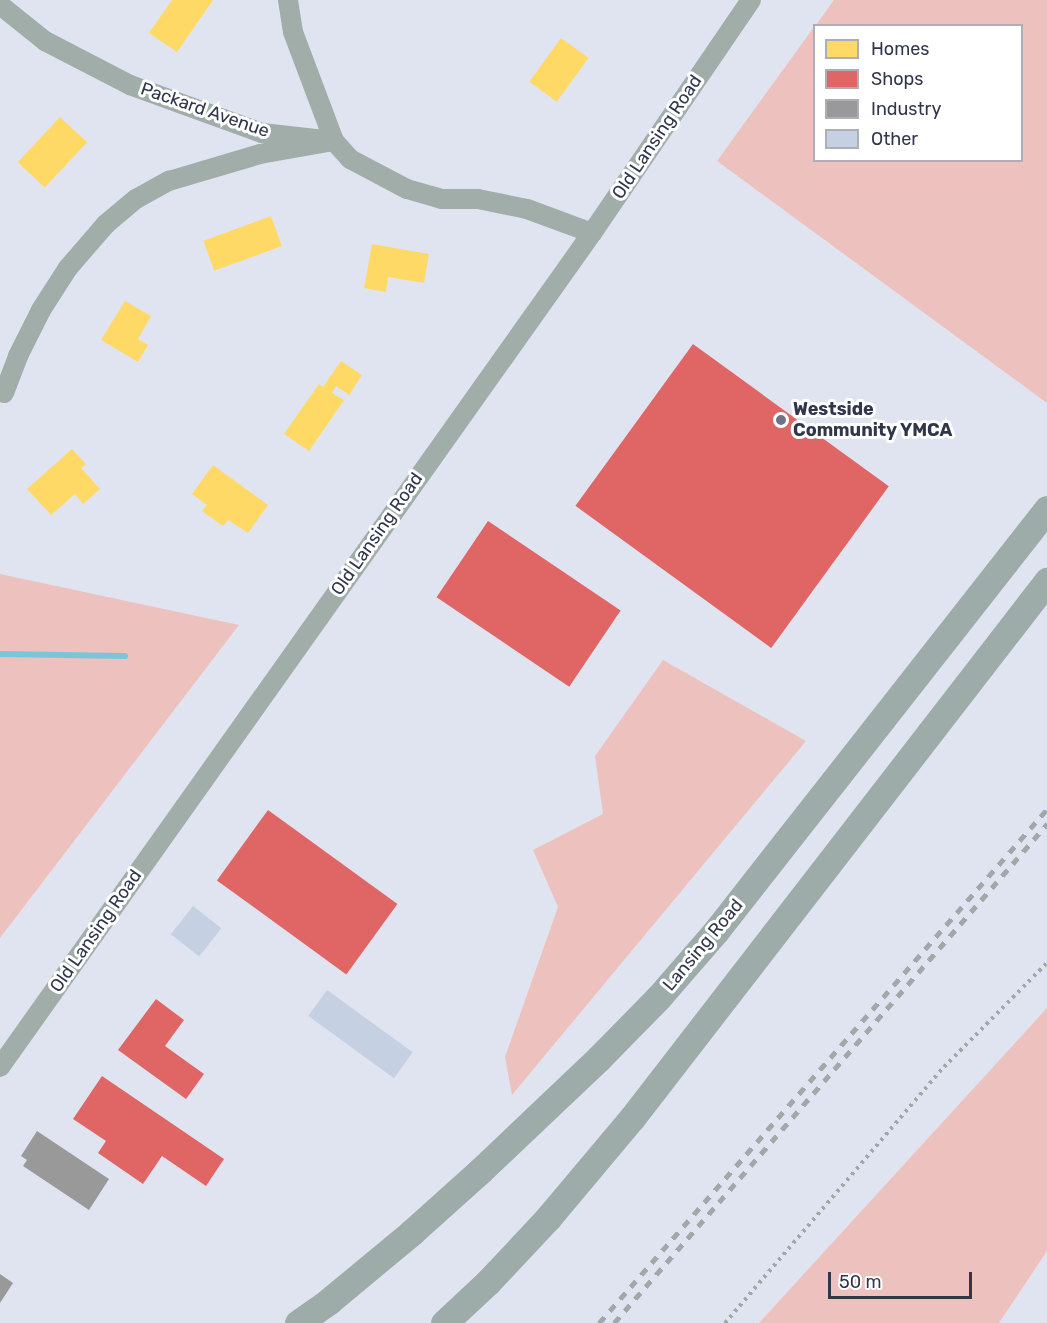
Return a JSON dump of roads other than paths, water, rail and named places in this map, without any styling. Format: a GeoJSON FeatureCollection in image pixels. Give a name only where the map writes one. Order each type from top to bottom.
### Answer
{"type":"FeatureCollection","features":[{"type":"Feature","properties":{"kind":"main road","name":"Lansing Road"},"geometry":{"type":"LineString","coordinates":[[298,1323],[403,1240],[480,1171],[599,1058],[658,998],[716,932],[1047,509]]}},
{"type":"Feature","properties":{"kind":"main road"},"geometry":{"type":"LineString","coordinates":[[444,1323],[489,1282],[541,1226],[617,1136],[1047,581]]}},
{"type":"Feature","properties":{"kind":"street"},"geometry":{"type":"LineString","coordinates":[[288,0],[293,32],[334,141],[350,159],[406,189],[441,199],[478,199],[527,209],[592,232]]}},
{"type":"Feature","properties":{"kind":"street","name":"Old Lansing Road"},"geometry":{"type":"LineString","coordinates":[[0,1067],[592,232],[751,0]]}},
{"type":"Feature","properties":{"kind":"street","name":"Packard Avenue"},"geometry":{"type":"LineString","coordinates":[[0,5],[45,42],[130,85],[262,133],[334,141]]}},
{"type":"Feature","properties":{"kind":"street"},"geometry":{"type":"LineString","coordinates":[[4,393],[18,356],[40,310],[68,268],[106,224],[136,199],[169,181],[260,154],[334,141]]}},
{"type":"Feature","properties":{"kind":"waterway"},"geometry":{"type":"LineString","coordinates":[[0,654],[125,656]]}},
{"type":"Feature","properties":{"kind":"railway"},"geometry":{"type":"LineString","coordinates":[[599,1323],[1047,809]]}},
{"type":"Feature","properties":{"kind":"railway"},"geometry":{"type":"LineString","coordinates":[[614,1323],[1047,824]]}},
{"type":"Feature","properties":{"kind":"place","name":"Westside Community YMCA"},"geometry":{"type":"Point","coordinates":[781,420]}}]}
